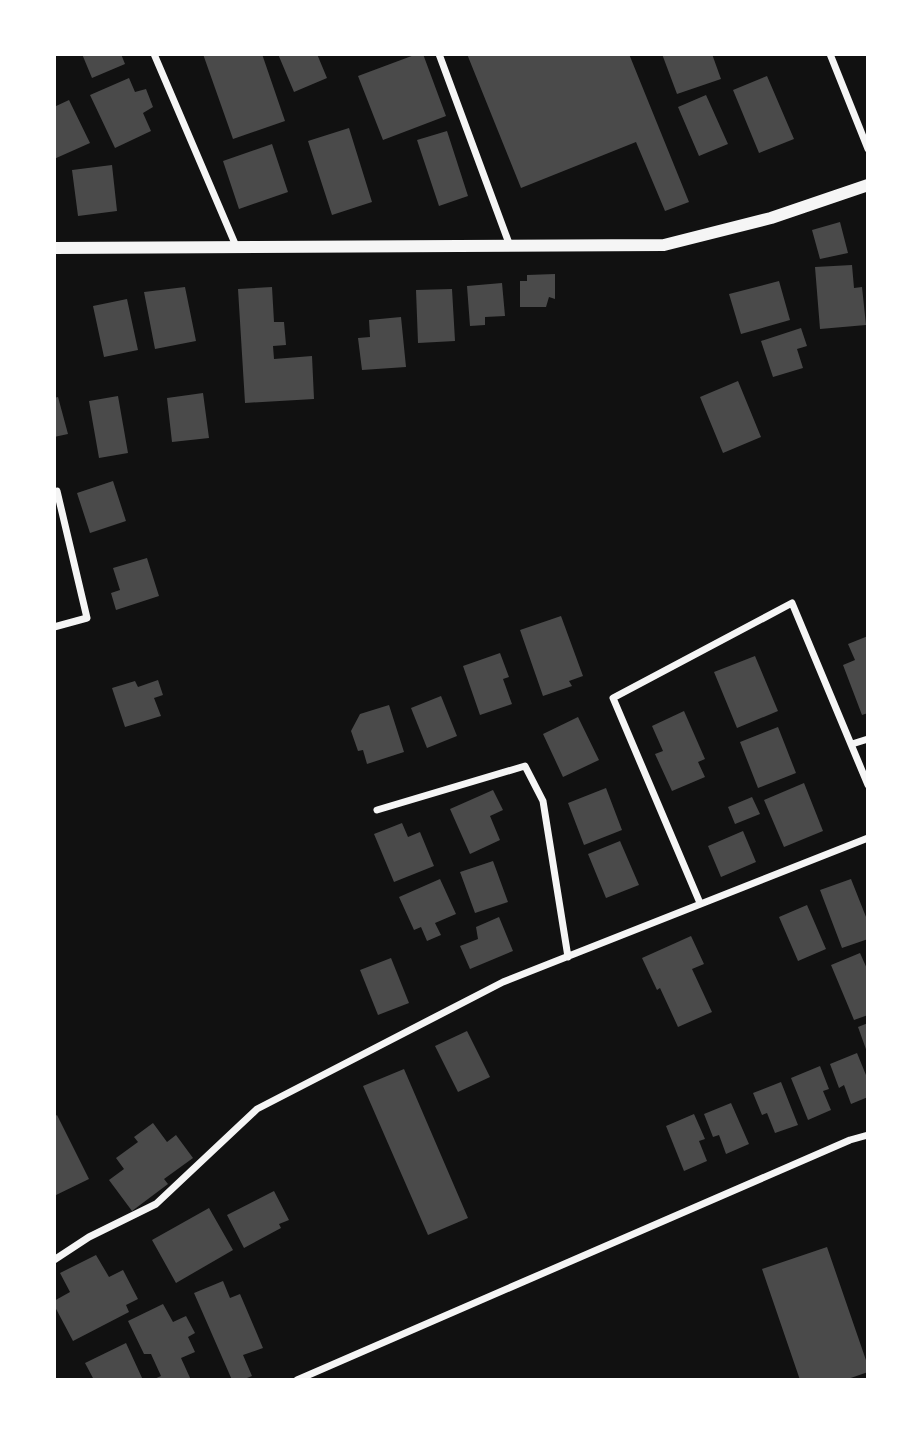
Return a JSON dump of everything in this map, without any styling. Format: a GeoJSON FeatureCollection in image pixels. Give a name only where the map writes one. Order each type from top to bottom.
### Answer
{"type":"FeatureCollection","features":[{"type":"Feature","properties":{"kind":"street"},"geometry":{"type":"LineString","coordinates":[[154,54],[236,246]]}},
{"type":"Feature","properties":{"kind":"street"},"geometry":{"type":"LineString","coordinates":[[439,54],[510,247]]}},
{"type":"Feature","properties":{"kind":"street"},"geometry":{"type":"LineString","coordinates":[[830,54],[868,149]]}},
{"type":"Feature","properties":{"kind":"street"},"geometry":{"type":"LineString","coordinates":[[54,248],[664,245],[771,218],[868,185]]}},
{"type":"Feature","properties":{"kind":"street"},"geometry":{"type":"LineString","coordinates":[[54,492],[57,491],[87,618],[54,627]]}},
{"type":"Feature","properties":{"kind":"street"},"geometry":{"type":"LineString","coordinates":[[700,903],[612,698],[792,603],[868,785]]}},
{"type":"Feature","properties":{"kind":"street"},"geometry":{"type":"LineString","coordinates":[[852,744],[868,739]]}},
{"type":"Feature","properties":{"kind":"street"},"geometry":{"type":"LineString","coordinates":[[377,810],[524,766],[543,801],[568,957]]}},
{"type":"Feature","properties":{"kind":"street"},"geometry":{"type":"LineString","coordinates":[[54,1260],[89,1237],[156,1204],[257,1109],[503,982],[868,838]]}},
{"type":"Feature","properties":{"kind":"street"},"geometry":{"type":"LineString","coordinates":[[297,1380],[838,1145],[868,1135]]}},
{"type":"Feature","properties":{"kind":"building"},"geometry":{"type":"Polygon","coordinates":[[[82,54],[121,54],[125,64],[92,78],[82,54]]]}},
{"type":"Feature","properties":{"kind":"building"},"geometry":{"type":"Polygon","coordinates":[[[203,54],[262,54],[285,121],[233,139],[203,54]]]}},
{"type":"Feature","properties":{"kind":"building"},"geometry":{"type":"Polygon","coordinates":[[[278,54],[317,54],[327,78],[294,92],[278,54]]]}},
{"type":"Feature","properties":{"kind":"building"},"geometry":{"type":"Polygon","coordinates":[[[423,54],[446,116],[383,140],[358,76],[423,54]]]}},
{"type":"Feature","properties":{"kind":"building"},"geometry":{"type":"Polygon","coordinates":[[[467,54],[629,54],[689,202],[665,211],[636,142],[521,188],[467,54]]]}},
{"type":"Feature","properties":{"kind":"building"},"geometry":{"type":"Polygon","coordinates":[[[662,54],[712,54],[721,79],[677,94],[662,54]]]}},
{"type":"Feature","properties":{"kind":"building"},"geometry":{"type":"Polygon","coordinates":[[[767,76],[794,139],[759,153],[733,90],[767,76]]]}},
{"type":"Feature","properties":{"kind":"building"},"geometry":{"type":"Polygon","coordinates":[[[129,78],[135,92],[146,89],[153,107],[143,113],[151,131],[115,148],[90,95],[129,78]]]}},
{"type":"Feature","properties":{"kind":"building"},"geometry":{"type":"Polygon","coordinates":[[[706,95],[728,144],[699,156],[678,107],[706,95]]]}},
{"type":"Feature","properties":{"kind":"building"},"geometry":{"type":"Polygon","coordinates":[[[69,100],[90,143],[54,159],[54,107],[69,100]]]}},
{"type":"Feature","properties":{"kind":"building"},"geometry":{"type":"Polygon","coordinates":[[[349,128],[372,202],[332,215],[308,141],[349,128]]]}},
{"type":"Feature","properties":{"kind":"building"},"geometry":{"type":"Polygon","coordinates":[[[447,131],[468,196],[439,206],[417,140],[447,131]]]}},
{"type":"Feature","properties":{"kind":"building"},"geometry":{"type":"Polygon","coordinates":[[[272,144],[288,192],[239,209],[223,161],[272,144]]]}},
{"type":"Feature","properties":{"kind":"building"},"geometry":{"type":"Polygon","coordinates":[[[112,165],[117,211],[78,216],[72,170],[112,165]]]}},
{"type":"Feature","properties":{"kind":"building"},"geometry":{"type":"Polygon","coordinates":[[[840,222],[848,253],[820,259],[812,230],[840,222]]]}},
{"type":"Feature","properties":{"kind":"building"},"geometry":{"type":"Polygon","coordinates":[[[852,265],[854,288],[862,287],[866,325],[820,329],[815,267],[852,265]]]}},
{"type":"Feature","properties":{"kind":"building"},"geometry":{"type":"Polygon","coordinates":[[[555,274],[555,299],[549,297],[546,307],[520,307],[520,281],[527,281],[527,275],[555,274]]]}},
{"type":"Feature","properties":{"kind":"building"},"geometry":{"type":"Polygon","coordinates":[[[779,281],[790,320],[741,334],[729,294],[779,281]]]}},
{"type":"Feature","properties":{"kind":"building"},"geometry":{"type":"Polygon","coordinates":[[[502,283],[505,316],[485,317],[485,325],[470,326],[467,286],[502,283]]]}},
{"type":"Feature","properties":{"kind":"building"},"geometry":{"type":"Polygon","coordinates":[[[185,287],[196,341],[155,349],[144,292],[185,287]]]}},
{"type":"Feature","properties":{"kind":"building"},"geometry":{"type":"Polygon","coordinates":[[[272,287],[274,322],[284,322],[286,345],[273,346],[274,359],[312,356],[314,399],[245,403],[238,289],[272,287]]]}},
{"type":"Feature","properties":{"kind":"building"},"geometry":{"type":"Polygon","coordinates":[[[452,289],[455,341],[418,343],[416,290],[452,289]]]}},
{"type":"Feature","properties":{"kind":"building"},"geometry":{"type":"Polygon","coordinates":[[[127,299],[138,350],[104,357],[93,306],[127,299]]]}},
{"type":"Feature","properties":{"kind":"building"},"geometry":{"type":"Polygon","coordinates":[[[401,317],[406,367],[362,370],[358,338],[370,337],[369,320],[401,317]]]}},
{"type":"Feature","properties":{"kind":"building"},"geometry":{"type":"Polygon","coordinates":[[[801,328],[807,346],[797,349],[803,368],[773,377],[761,341],[801,328]]]}},
{"type":"Feature","properties":{"kind":"building"},"geometry":{"type":"Polygon","coordinates":[[[738,381],[761,437],[723,453],[700,397],[738,381]]]}},
{"type":"Feature","properties":{"kind":"building"},"geometry":{"type":"Polygon","coordinates":[[[203,393],[209,438],[172,442],[167,398],[203,393]]]}},
{"type":"Feature","properties":{"kind":"building"},"geometry":{"type":"Polygon","coordinates":[[[118,396],[128,453],[99,458],[89,401],[118,396]]]}},
{"type":"Feature","properties":{"kind":"building"},"geometry":{"type":"Polygon","coordinates":[[[58,397],[68,434],[54,437],[54,398],[58,397]]]}},
{"type":"Feature","properties":{"kind":"building"},"geometry":{"type":"Polygon","coordinates":[[[113,481],[126,521],[90,533],[77,493],[113,481]]]}},
{"type":"Feature","properties":{"kind":"building"},"geometry":{"type":"Polygon","coordinates":[[[147,558],[159,596],[116,610],[111,593],[120,590],[113,568],[147,558]]]}},
{"type":"Feature","properties":{"kind":"building"},"geometry":{"type":"Polygon","coordinates":[[[561,616],[583,676],[569,681],[572,686],[543,696],[520,630],[561,616]]]}},
{"type":"Feature","properties":{"kind":"building"},"geometry":{"type":"Polygon","coordinates":[[[868,636],[868,713],[862,715],[843,665],[855,660],[848,644],[868,636]]]}},
{"type":"Feature","properties":{"kind":"building"},"geometry":{"type":"Polygon","coordinates":[[[500,653],[509,677],[503,679],[512,704],[480,715],[463,666],[500,653]]]}},
{"type":"Feature","properties":{"kind":"building"},"geometry":{"type":"Polygon","coordinates":[[[755,656],[778,711],[737,728],[714,672],[755,656]]]}},
{"type":"Feature","properties":{"kind":"building"},"geometry":{"type":"Polygon","coordinates":[[[158,680],[163,695],[154,698],[161,716],[125,727],[112,688],[135,681],[138,687],[158,680]]]}},
{"type":"Feature","properties":{"kind":"building"},"geometry":{"type":"Polygon","coordinates":[[[441,696],[457,736],[427,748],[411,708],[441,696]]]}},
{"type":"Feature","properties":{"kind":"building"},"geometry":{"type":"Polygon","coordinates":[[[389,705],[404,752],[367,764],[363,750],[358,751],[351,731],[360,714],[389,705]]]}},
{"type":"Feature","properties":{"kind":"building"},"geometry":{"type":"Polygon","coordinates":[[[684,711],[705,759],[698,762],[705,777],[672,791],[655,754],[663,751],[652,726],[684,711]]]}},
{"type":"Feature","properties":{"kind":"building"},"geometry":{"type":"Polygon","coordinates":[[[578,717],[599,760],[563,777],[543,734],[578,717]]]}},
{"type":"Feature","properties":{"kind":"building"},"geometry":{"type":"Polygon","coordinates":[[[778,727],[796,773],[758,788],[740,742],[778,727]]]}},
{"type":"Feature","properties":{"kind":"building"},"geometry":{"type":"Polygon","coordinates":[[[804,783],[823,831],[784,847],[764,800],[804,783]]]}},
{"type":"Feature","properties":{"kind":"building"},"geometry":{"type":"Polygon","coordinates":[[[606,788],[622,830],[584,845],[568,803],[606,788]]]}},
{"type":"Feature","properties":{"kind":"building"},"geometry":{"type":"Polygon","coordinates":[[[493,790],[503,810],[490,816],[500,840],[470,854],[450,809],[493,790]]]}},
{"type":"Feature","properties":{"kind":"building"},"geometry":{"type":"Polygon","coordinates":[[[752,797],[760,814],[735,824],[728,807],[752,797]]]}},
{"type":"Feature","properties":{"kind":"building"},"geometry":{"type":"Polygon","coordinates":[[[402,823],[408,837],[420,832],[434,866],[394,882],[374,834],[402,823]]]}},
{"type":"Feature","properties":{"kind":"building"},"geometry":{"type":"Polygon","coordinates":[[[743,831],[756,862],[721,877],[708,846],[743,831]]]}},
{"type":"Feature","properties":{"kind":"building"},"geometry":{"type":"Polygon","coordinates":[[[620,841],[639,885],[606,898],[588,854],[620,841]]]}},
{"type":"Feature","properties":{"kind":"building"},"geometry":{"type":"Polygon","coordinates":[[[493,861],[508,902],[475,913],[460,872],[493,861]]]}},
{"type":"Feature","properties":{"kind":"building"},"geometry":{"type":"Polygon","coordinates":[[[440,879],[456,914],[435,923],[441,935],[427,941],[421,927],[414,930],[399,897],[440,879]]]}},
{"type":"Feature","properties":{"kind":"building"},"geometry":{"type":"Polygon","coordinates":[[[851,879],[868,922],[868,939],[842,948],[820,890],[851,879]]]}},
{"type":"Feature","properties":{"kind":"building"},"geometry":{"type":"Polygon","coordinates":[[[807,905],[826,949],[798,961],[779,917],[807,905]]]}},
{"type":"Feature","properties":{"kind":"building"},"geometry":{"type":"Polygon","coordinates":[[[499,917],[513,951],[470,969],[460,946],[478,939],[476,927],[499,917]]]}},
{"type":"Feature","properties":{"kind":"building"},"geometry":{"type":"Polygon","coordinates":[[[691,936],[704,964],[692,969],[712,1012],[678,1027],[642,958],[691,936]]]}},
{"type":"Feature","properties":{"kind":"building"},"geometry":{"type":"Polygon","coordinates":[[[860,953],[868,971],[868,1015],[854,1020],[831,965],[860,953]]]}},
{"type":"Feature","properties":{"kind":"building"},"geometry":{"type":"Polygon","coordinates":[[[391,958],[409,1003],[378,1015],[360,970],[391,958]]]}},
{"type":"Feature","properties":{"kind":"building"},"geometry":{"type":"Polygon","coordinates":[[[868,1023],[868,1052],[867,1052],[858,1027],[868,1023]]]}},
{"type":"Feature","properties":{"kind":"building"},"geometry":{"type":"Polygon","coordinates":[[[467,1031],[490,1077],[458,1092],[435,1046],[467,1031]]]}},
{"type":"Feature","properties":{"kind":"building"},"geometry":{"type":"Polygon","coordinates":[[[857,1053],[868,1080],[868,1097],[851,1104],[844,1085],[839,1088],[830,1064],[857,1053]]]}},
{"type":"Feature","properties":{"kind":"building"},"geometry":{"type":"Polygon","coordinates":[[[820,1066],[829,1089],[823,1091],[831,1110],[808,1120],[791,1078],[820,1066]]]}},
{"type":"Feature","properties":{"kind":"building"},"geometry":{"type":"Polygon","coordinates":[[[404,1069],[468,1218],[428,1235],[363,1086],[404,1069]]]}},
{"type":"Feature","properties":{"kind":"building"},"geometry":{"type":"Polygon","coordinates":[[[781,1082],[798,1125],[775,1133],[767,1113],[762,1115],[753,1093],[781,1082]]]}},
{"type":"Feature","properties":{"kind":"building"},"geometry":{"type":"Polygon","coordinates":[[[731,1103],[749,1144],[726,1154],[719,1135],[713,1137],[704,1114],[731,1103]]]}},
{"type":"Feature","properties":{"kind":"building"},"geometry":{"type":"Polygon","coordinates":[[[694,1114],[705,1139],[699,1141],[707,1161],[684,1171],[666,1126],[694,1114]]]}},
{"type":"Feature","properties":{"kind":"building"},"geometry":{"type":"Polygon","coordinates":[[[57,1115],[89,1179],[54,1196],[54,1117],[57,1115]]]}},
{"type":"Feature","properties":{"kind":"building"},"geometry":{"type":"Polygon","coordinates":[[[153,1123],[167,1142],[176,1135],[193,1158],[164,1179],[168,1184],[132,1211],[109,1180],[124,1169],[116,1158],[138,1142],[134,1137],[153,1123]]]}},
{"type":"Feature","properties":{"kind":"building"},"geometry":{"type":"Polygon","coordinates":[[[274,1191],[289,1220],[279,1224],[281,1228],[244,1248],[227,1215],[274,1191]]]}},
{"type":"Feature","properties":{"kind":"building"},"geometry":{"type":"Polygon","coordinates":[[[209,1208],[233,1250],[176,1283],[152,1240],[209,1208]]]}},
{"type":"Feature","properties":{"kind":"building"},"geometry":{"type":"Polygon","coordinates":[[[827,1247],[868,1372],[845,1380],[800,1380],[762,1269],[827,1247]]]}},
{"type":"Feature","properties":{"kind":"building"},"geometry":{"type":"Polygon","coordinates":[[[96,1255],[109,1277],[123,1270],[138,1299],[126,1305],[129,1312],[73,1341],[54,1305],[54,1301],[70,1292],[60,1273],[96,1255]]]}},
{"type":"Feature","properties":{"kind":"building"},"geometry":{"type":"Polygon","coordinates":[[[223,1281],[230,1298],[240,1294],[263,1348],[243,1355],[252,1376],[242,1380],[232,1380],[194,1293],[223,1281]]]}},
{"type":"Feature","properties":{"kind":"building"},"geometry":{"type":"Polygon","coordinates":[[[163,1304],[173,1322],[186,1316],[195,1333],[188,1337],[195,1352],[181,1358],[191,1380],[152,1380],[161,1376],[151,1354],[144,1354],[128,1321],[163,1304]]]}},
{"type":"Feature","properties":{"kind":"building"},"geometry":{"type":"Polygon","coordinates":[[[126,1343],[143,1380],[94,1380],[85,1363],[126,1343]]]}}]}
